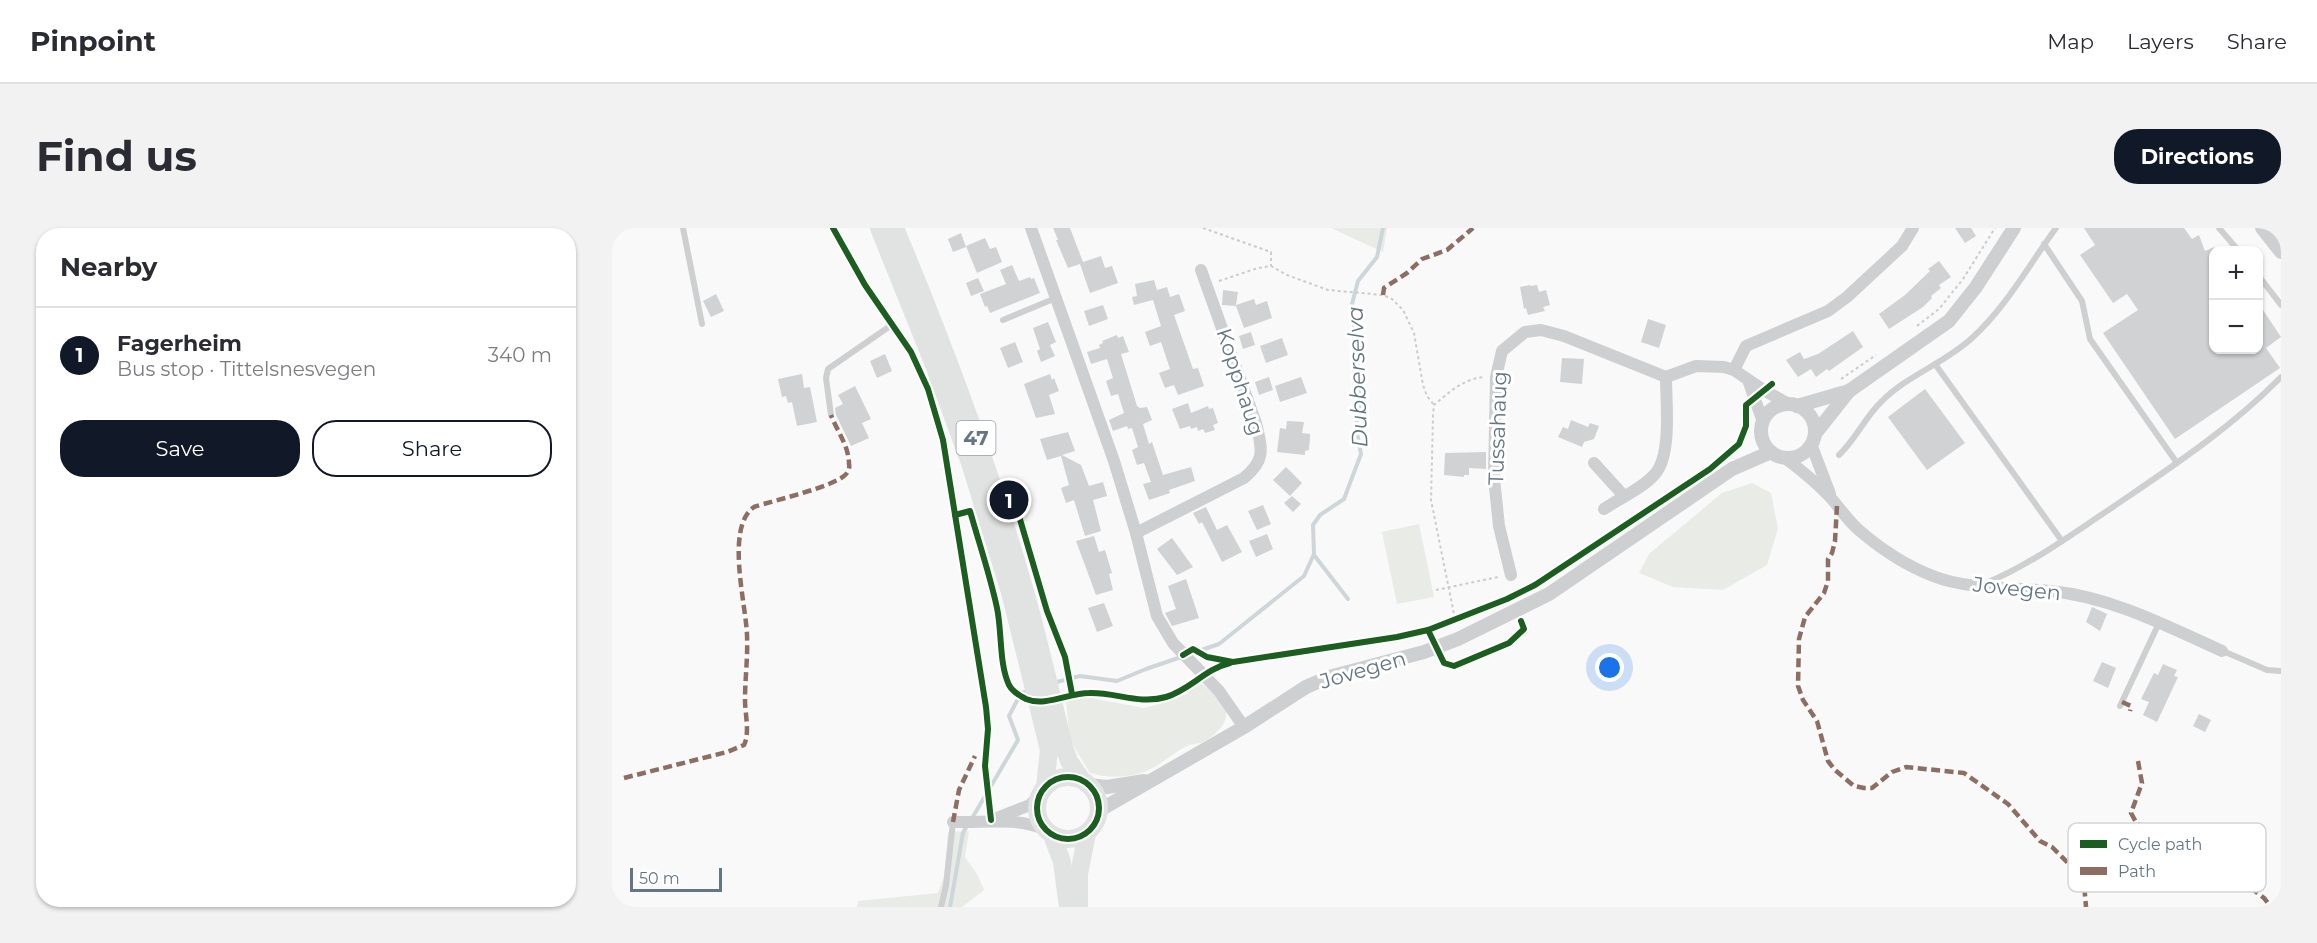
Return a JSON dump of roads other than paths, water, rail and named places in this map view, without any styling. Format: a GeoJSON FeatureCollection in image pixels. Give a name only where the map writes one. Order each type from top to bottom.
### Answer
{"type":"FeatureCollection","features":[{"type":"Feature","properties":{"kind":"main road","name":"47"},"geometry":{"type":"LineString","coordinates":[[879,228],[934,365],[970,463],[1010,592],[1035,655]]}},
{"type":"Feature","properties":{"kind":"main road","name":"47"},"geometry":{"type":"LineString","coordinates":[[895,228],[984,458],[1024,588],[1035,655],[1052,730],[1069,761],[1095,792],[1100,810]]}},
{"type":"Feature","properties":{"kind":"main road","name":"47"},"geometry":{"type":"LineString","coordinates":[[1052,730],[1037,813],[1062,862],[1068,907]]}},
{"type":"Feature","properties":{"kind":"main road"},"geometry":{"type":"LineString","coordinates":[[1042,791],[1062,777],[1086,782]]}},
{"type":"Feature","properties":{"kind":"main road"},"geometry":{"type":"LineString","coordinates":[[1048,832],[1070,839],[1087,833],[1093,827],[1100,810]]}},
{"type":"Feature","properties":{"kind":"main road"},"geometry":{"type":"LineString","coordinates":[[1079,907],[1079,874],[1087,833]]}},
{"type":"Feature","properties":{"kind":"street"},"geometry":{"type":"LineString","coordinates":[[1031,228],[1098,411],[1136,533],[1157,616],[1166,635],[1220,691],[1244,727]]}},
{"type":"Feature","properties":{"kind":"street"},"geometry":{"type":"LineString","coordinates":[[1734,370],[1746,346],[1828,311],[1848,297],[1902,246],[1913,228]]}},
{"type":"Feature","properties":{"kind":"street"},"geometry":{"type":"LineString","coordinates":[[1748,380],[1762,422],[1762,438],[1771,452],[1785,458],[1800,455],[1849,391],[1949,321],[1976,287],[2014,228]]}},
{"type":"Feature","properties":{"kind":"street"},"geometry":{"type":"LineString","coordinates":[[2262,228],[2281,252]]}},
{"type":"Feature","properties":{"kind":"street","name":"Kopphaug"},"geometry":{"type":"LineString","coordinates":[[1136,533],[1244,478],[1256,469],[1261,457],[1261,443],[1256,423],[1201,270]]}},
{"type":"Feature","properties":{"kind":"street","name":"Tussahaug"},"geometry":{"type":"LineString","coordinates":[[1511,575],[1499,526],[1494,478],[1496,377],[1502,351],[1525,332],[1541,330],[1564,336],[1666,377]]}},
{"type":"Feature","properties":{"kind":"street"},"geometry":{"type":"LineString","coordinates":[[1604,509],[1656,473],[1665,449],[1666,377],[1696,366],[1724,367],[1734,370],[1793,405],[1811,417],[1813,439]]}},
{"type":"Feature","properties":{"kind":"street"},"geometry":{"type":"LineString","coordinates":[[1762,422],[1773,409],[1849,391]]}},
{"type":"Feature","properties":{"kind":"street","name":"Jovegen"},"geometry":{"type":"LineString","coordinates":[[1732,469],[1762,438]]}},
{"type":"Feature","properties":{"kind":"street","name":"Jovegen"},"geometry":{"type":"LineString","coordinates":[[1813,439],[1831,498]]}},
{"type":"Feature","properties":{"kind":"street","name":"Jovegen"},"geometry":{"type":"LineString","coordinates":[[1100,810],[1244,727],[1306,687],[1329,677],[1424,652],[1458,639],[1549,594],[1732,469],[1771,452]]}},
{"type":"Feature","properties":{"kind":"street","name":"Jovegen"},"geometry":{"type":"LineString","coordinates":[[1785,458],[1812,479],[1859,530],[1893,556],[1934,577],[2089,598],[2159,623],[2222,651]]}},
{"type":"Feature","properties":{"kind":"street"},"geometry":{"type":"LineString","coordinates":[[1594,463],[1624,496]]}},
{"type":"Feature","properties":{"kind":"street","name":"Jovegen"},"geometry":{"type":"LineString","coordinates":[[1086,782],[1107,787],[1149,780]]}},
{"type":"Feature","properties":{"kind":"street"},"geometry":{"type":"LineString","coordinates":[[991,820],[1030,805],[1042,791]]}},
{"type":"Feature","properties":{"kind":"street"},"geometry":{"type":"LineString","coordinates":[[953,822],[991,820],[1030,823],[1048,832]]}},
{"type":"Feature","properties":{"kind":"lane"},"geometry":{"type":"LineString","coordinates":[[683,228],[702,324]]}},
{"type":"Feature","properties":{"kind":"lane"},"geometry":{"type":"LineString","coordinates":[[1839,455],[1882,401],[1959,349],[1986,325],[2056,228]]}},
{"type":"Feature","properties":{"kind":"lane"},"geometry":{"type":"LineString","coordinates":[[2219,228],[2235,246]]}},
{"type":"Feature","properties":{"kind":"lane"},"geometry":{"type":"LineString","coordinates":[[2044,244],[2082,301],[2090,339],[2177,463]]}},
{"type":"Feature","properties":{"kind":"lane"},"geometry":{"type":"LineString","coordinates":[[2263,280],[2281,305]]}},
{"type":"Feature","properties":{"kind":"lane"},"geometry":{"type":"LineString","coordinates":[[1003,320],[1057,297]]}},
{"type":"Feature","properties":{"kind":"lane"},"geometry":{"type":"LineString","coordinates":[[831,415],[826,378],[828,369],[893,324]]}},
{"type":"Feature","properties":{"kind":"lane"},"geometry":{"type":"LineString","coordinates":[[1935,364],[2062,541]]}},
{"type":"Feature","properties":{"kind":"lane"},"geometry":{"type":"LineString","coordinates":[[1981,585],[2018,570],[2177,463],[2224,429],[2281,377]]}},
{"type":"Feature","properties":{"kind":"lane"},"geometry":{"type":"LineString","coordinates":[[2120,706],[2159,623]]}},
{"type":"Feature","properties":{"kind":"lane"},"geometry":{"type":"LineString","coordinates":[[2222,651],[2267,670],[2281,670]]}},
{"type":"Feature","properties":{"kind":"lane"},"geometry":{"type":"LineString","coordinates":[[941,907],[946,886],[953,822]]}},
{"type":"Feature","properties":{"kind":"waterway","name":"Dubberselva"},"geometry":{"type":"LineString","coordinates":[[1053,683],[1080,676],[1117,681],[1219,644],[1304,576],[1314,554],[1313,525],[1320,515],[1344,499],[1361,454],[1356,427],[1361,393],[1352,304],[1358,281],[1377,257],[1383,228]]}},
{"type":"Feature","properties":{"kind":"waterway"},"geometry":{"type":"LineString","coordinates":[[1314,555],[1348,599]]}},
{"type":"Feature","properties":{"kind":"waterway","name":"Dubberselva"},"geometry":{"type":"LineString","coordinates":[[971,820],[1018,740],[1009,716],[1021,693],[1029,691]]}},
{"type":"Feature","properties":{"kind":"waterway","name":"Dubberselva"},"geometry":{"type":"LineString","coordinates":[[950,907],[963,833],[967,826]]}},
{"type":"Feature","properties":{"kind":"place","name":"Fagerheim"},"geometry":{"type":"Point","coordinates":[1009,500]}}]}
